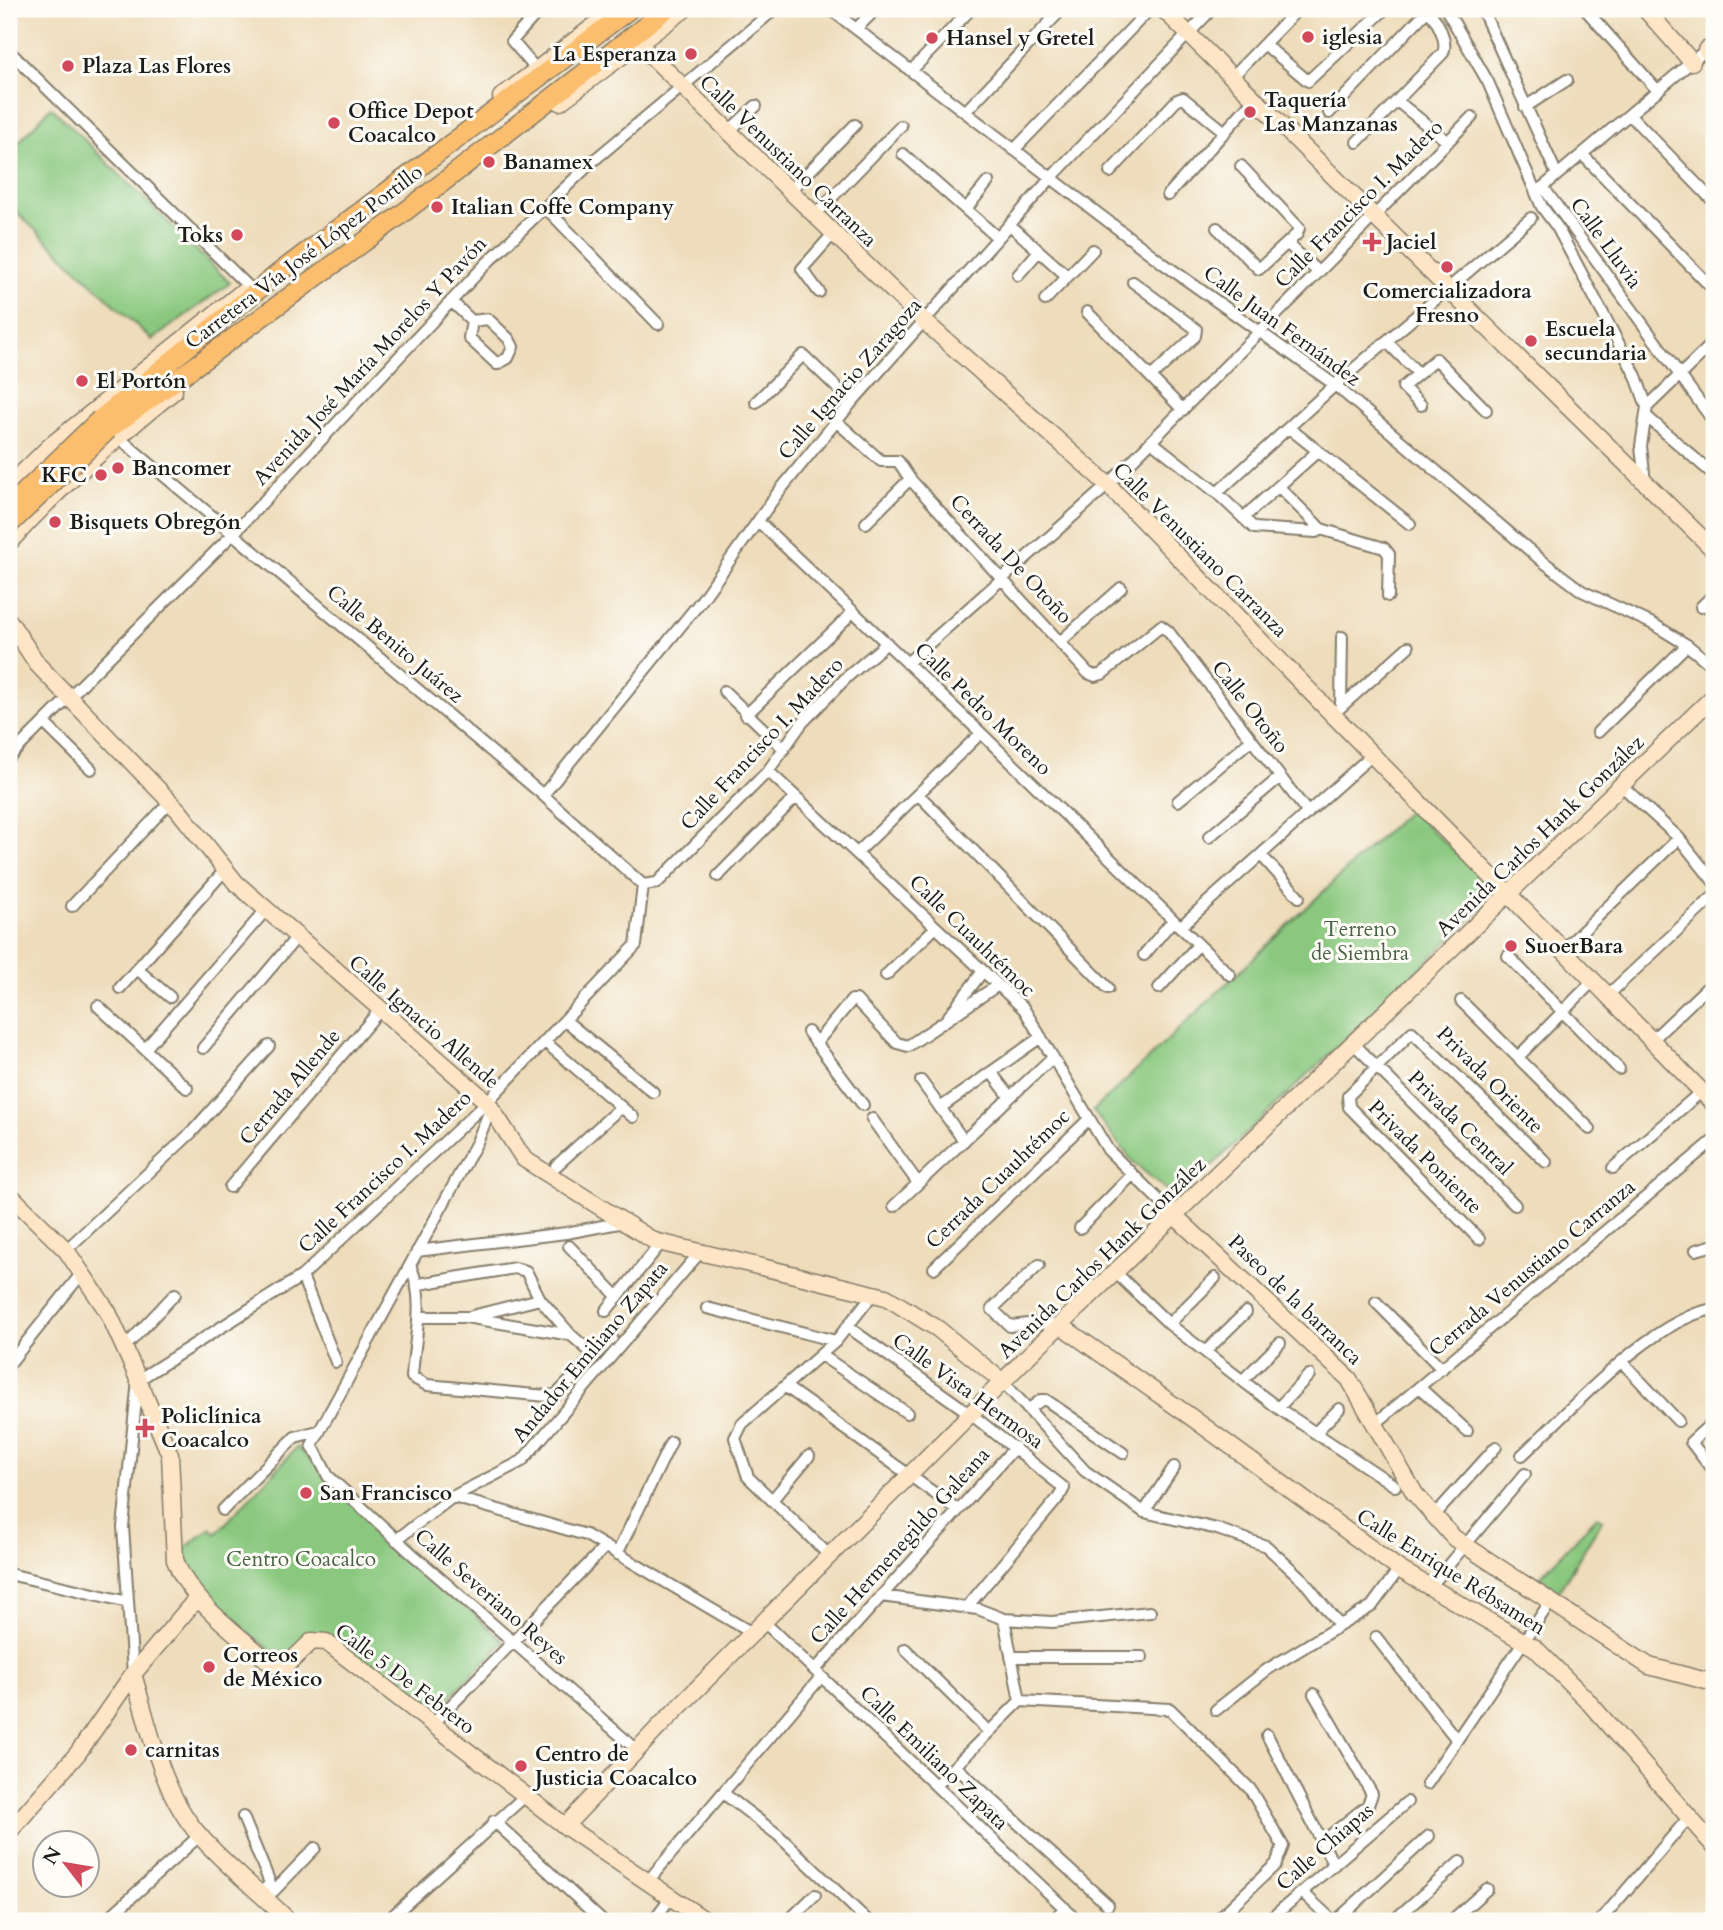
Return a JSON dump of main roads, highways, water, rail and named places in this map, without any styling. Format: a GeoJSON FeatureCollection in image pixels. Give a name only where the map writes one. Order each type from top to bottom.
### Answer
{"type":"FeatureCollection","features":[{"type":"Feature","properties":{"kind":"main road","name":"Carretera Vía José López Portillo"},"geometry":{"type":"LineString","coordinates":[[9,525],[280,272],[532,77],[630,9]]}},
{"type":"Feature","properties":{"kind":"main road","name":"Carretera Vía José López Portillo"},"geometry":{"type":"LineString","coordinates":[[9,507],[109,429],[448,178],[543,102],[667,9]]}},
{"type":"Feature","properties":{"kind":"place","name":"iglesia"},"geometry":{"type":"Point","coordinates":[1308,37]}},
{"type":"Feature","properties":{"kind":"place","name":"Hansel y Gretel"},"geometry":{"type":"Point","coordinates":[932,38]}},
{"type":"Feature","properties":{"kind":"place","name":"La Esperanza"},"geometry":{"type":"Point","coordinates":[691,54]}},
{"type":"Feature","properties":{"kind":"place","name":"Plaza Las Flores"},"geometry":{"type":"Point","coordinates":[68,66]}},
{"type":"Feature","properties":{"kind":"place","name":"Taquería Las Manzanas"},"geometry":{"type":"Point","coordinates":[1250,112]}},
{"type":"Feature","properties":{"kind":"place","name":"Office Depot Coacalco"},"geometry":{"type":"Point","coordinates":[334,123]}},
{"type":"Feature","properties":{"kind":"place","name":"Banamex"},"geometry":{"type":"Point","coordinates":[489,162]}},
{"type":"Feature","properties":{"kind":"place","name":"Italian Coffe Company"},"geometry":{"type":"Point","coordinates":[437,207]}},
{"type":"Feature","properties":{"kind":"place","name":"Toks"},"geometry":{"type":"Point","coordinates":[237,235]}},
{"type":"Feature","properties":{"kind":"place","name":"Jaciel"},"geometry":{"type":"Point","coordinates":[1372,242]}},
{"type":"Feature","properties":{"kind":"place","name":"Comercializadora Fresno"},"geometry":{"type":"Point","coordinates":[1447,267]}},
{"type":"Feature","properties":{"kind":"place","name":"Escuela secundaria"},"geometry":{"type":"Point","coordinates":[1531,341]}},
{"type":"Feature","properties":{"kind":"place","name":"El Portón"},"geometry":{"type":"Point","coordinates":[82,381]}},
{"type":"Feature","properties":{"kind":"place","name":"Bancomer"},"geometry":{"type":"Point","coordinates":[118,468]}},
{"type":"Feature","properties":{"kind":"place","name":"KFC"},"geometry":{"type":"Point","coordinates":[101,475]}},
{"type":"Feature","properties":{"kind":"place","name":"Bisquets Obregón"},"geometry":{"type":"Point","coordinates":[55,522]}},
{"type":"Feature","properties":{"kind":"place","name":"SuoerBara"},"geometry":{"type":"Point","coordinates":[1511,946]}},
{"type":"Feature","properties":{"kind":"place","name":"Policlínica Coacalco"},"geometry":{"type":"Point","coordinates":[145,1428]}},
{"type":"Feature","properties":{"kind":"place","name":"San Francisco"},"geometry":{"type":"Point","coordinates":[306,1493]}},
{"type":"Feature","properties":{"kind":"place","name":"Correos de México"},"geometry":{"type":"Point","coordinates":[209,1667]}},
{"type":"Feature","properties":{"kind":"place","name":"carnitas"},"geometry":{"type":"Point","coordinates":[131,1750]}},
{"type":"Feature","properties":{"kind":"place","name":"Centro de Justicia Coacalco"},"geometry":{"type":"Point","coordinates":[521,1766]}},
{"type":"Feature","properties":{"kind":"park label","name":"Terreno de Siembra"},"geometry":{"type":"Point","coordinates":[1360,941]}},
{"type":"Feature","properties":{"kind":"park label","name":"Centro Coacalco"},"geometry":{"type":"Point","coordinates":[301,1559]}}]}
